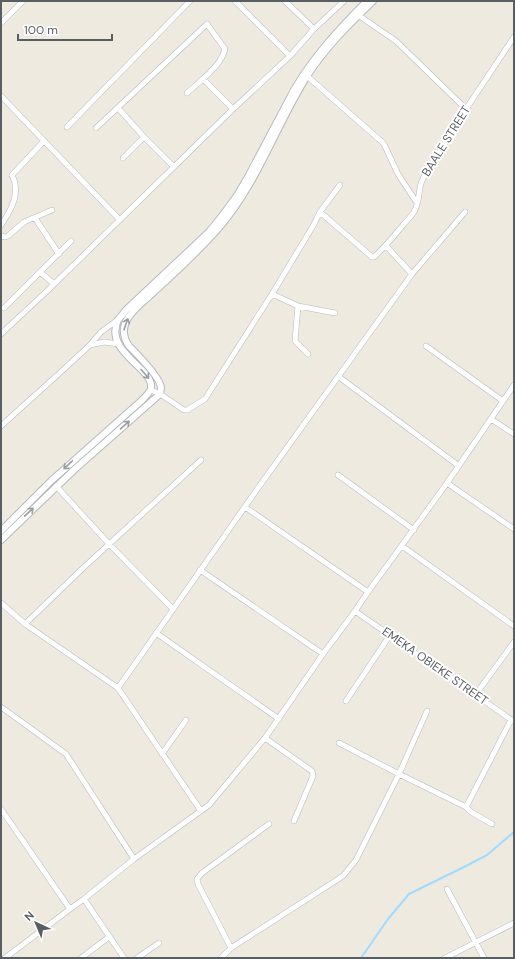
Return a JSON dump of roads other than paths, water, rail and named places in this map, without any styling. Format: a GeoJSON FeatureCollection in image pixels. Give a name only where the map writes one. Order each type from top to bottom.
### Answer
{"type":"FeatureCollection","features":[{"type":"Feature","properties":{"kind":"street"},"geometry":{"type":"LineString","coordinates":[[1,23],[23,1]]}},
{"type":"Feature","properties":{"kind":"street"},"geometry":{"type":"LineString","coordinates":[[67,127],[190,1]]}},
{"type":"Feature","properties":{"kind":"street"},"geometry":{"type":"LineString","coordinates":[[235,1],[290,56]]}},
{"type":"Feature","properties":{"kind":"street"},"geometry":{"type":"LineString","coordinates":[[285,1],[314,29]]}},
{"type":"Feature","properties":{"kind":"street"},"geometry":{"type":"LineString","coordinates":[[1,334],[233,109],[290,56],[314,29],[344,1]]}},
{"type":"Feature","properties":{"kind":"street"},"geometry":{"type":"LineString","coordinates":[[1,426],[90,345],[101,332],[119,319],[126,310],[209,232],[238,194],[304,73],[334,34],[367,1]]}},
{"type":"Feature","properties":{"kind":"street"},"geometry":{"type":"LineString","coordinates":[[1,540],[56,486],[160,394],[162,388],[157,377],[126,342],[124,330],[128,318],[134,310],[207,241],[226,220],[254,178],[307,76],[322,55],[358,15],[373,1]]}},
{"type":"Feature","properties":{"kind":"street"},"geometry":{"type":"LineString","coordinates":[[358,15],[396,41],[466,109]]}},
{"type":"Feature","properties":{"kind":"street"},"geometry":{"type":"LineString","coordinates":[[96,128],[206,24],[225,49],[223,57],[215,67],[187,93]]}},
{"type":"Feature","properties":{"kind":"street","name":"BAALE STREET"},"geometry":{"type":"LineString","coordinates":[[320,212],[372,257],[374,257],[386,246],[414,212],[420,194],[420,186],[423,176],[428,171],[466,109],[514,37]]}},
{"type":"Feature","properties":{"kind":"street"},"geometry":{"type":"LineString","coordinates":[[307,76],[384,144],[398,174],[417,203]]}},
{"type":"Feature","properties":{"kind":"street"},"geometry":{"type":"LineString","coordinates":[[203,78],[233,109]]}},
{"type":"Feature","properties":{"kind":"street"},"geometry":{"type":"LineString","coordinates":[[1,96],[120,220]]}},
{"type":"Feature","properties":{"kind":"street"},"geometry":{"type":"LineString","coordinates":[[118,108],[174,167]]}},
{"type":"Feature","properties":{"kind":"street"},"geometry":{"type":"LineString","coordinates":[[123,158],[144,136]]}},
{"type":"Feature","properties":{"kind":"street"},"geometry":{"type":"LineString","coordinates":[[1,225],[14,202],[16,193],[12,175],[44,141]]}},
{"type":"Feature","properties":{"kind":"street"},"geometry":{"type":"LineString","coordinates":[[151,390],[160,394],[184,410],[205,399],[272,294],[320,212],[340,185]]}},
{"type":"Feature","properties":{"kind":"street"},"geometry":{"type":"LineString","coordinates":[[1,236],[8,236],[24,222],[52,210]]}},
{"type":"Feature","properties":{"kind":"street"},"geometry":{"type":"LineString","coordinates":[[118,688],[245,506],[412,274],[465,212]]}},
{"type":"Feature","properties":{"kind":"street"},"geometry":{"type":"LineString","coordinates":[[35,218],[59,254]]}},
{"type":"Feature","properties":{"kind":"street"},"geometry":{"type":"LineString","coordinates":[[4,308],[71,241]]}},
{"type":"Feature","properties":{"kind":"street"},"geometry":{"type":"LineString","coordinates":[[386,246],[412,274]]}},
{"type":"Feature","properties":{"kind":"street"},"geometry":{"type":"LineString","coordinates":[[40,272],[54,284]]}},
{"type":"Feature","properties":{"kind":"street"},"geometry":{"type":"LineString","coordinates":[[272,294],[298,306],[335,313]]}},
{"type":"Feature","properties":{"kind":"street"},"geometry":{"type":"LineString","coordinates":[[298,306],[294,341],[308,354]]}},
{"type":"Feature","properties":{"kind":"street"},"geometry":{"type":"LineString","coordinates":[[1,531],[51,481],[140,402],[151,390],[152,383],[148,376],[126,355],[118,344],[115,335],[119,319]]}},
{"type":"Feature","properties":{"kind":"street"},"geometry":{"type":"LineString","coordinates":[[90,345],[104,342],[118,344]]}},
{"type":"Feature","properties":{"kind":"street"},"geometry":{"type":"LineString","coordinates":[[426,346],[503,401]]}},
{"type":"Feature","properties":{"kind":"street"},"geometry":{"type":"LineString","coordinates":[[339,377],[459,466]]}},
{"type":"Feature","properties":{"kind":"street"},"geometry":{"type":"LineString","coordinates":[[5,958],[84,899],[134,859],[209,805],[265,738],[323,654],[414,530],[514,385]]}},
{"type":"Feature","properties":{"kind":"street"},"geometry":{"type":"LineString","coordinates":[[491,419],[514,434]]}},
{"type":"Feature","properties":{"kind":"street"},"geometry":{"type":"LineString","coordinates":[[25,624],[83,568],[110,545],[201,460]]}},
{"type":"Feature","properties":{"kind":"street"},"geometry":{"type":"LineString","coordinates":[[338,475],[414,530]]}},
{"type":"Feature","properties":{"kind":"street"},"geometry":{"type":"LineString","coordinates":[[447,483],[514,529]]}},
{"type":"Feature","properties":{"kind":"street"},"geometry":{"type":"LineString","coordinates":[[56,486],[110,545],[173,609]]}},
{"type":"Feature","properties":{"kind":"street"},"geometry":{"type":"LineString","coordinates":[[245,506],[368,592]]}},
{"type":"Feature","properties":{"kind":"street"},"geometry":{"type":"LineString","coordinates":[[402,546],[514,626]]}},
{"type":"Feature","properties":{"kind":"street"},"geometry":{"type":"LineString","coordinates":[[200,570],[323,654]]}},
{"type":"Feature","properties":{"kind":"street"},"geometry":{"type":"LineString","coordinates":[[1,604],[25,624],[118,688],[201,811]]}},
{"type":"Feature","properties":{"kind":"street","name":"EMEKA OBIEKE STREET"},"geometry":{"type":"LineString","coordinates":[[355,611],[513,720]]}},
{"type":"Feature","properties":{"kind":"street"},"geometry":{"type":"LineString","coordinates":[[156,633],[278,719]]}},
{"type":"Feature","properties":{"kind":"street"},"geometry":{"type":"LineString","coordinates":[[346,701],[390,635]]}},
{"type":"Feature","properties":{"kind":"street"},"geometry":{"type":"LineString","coordinates":[[476,694],[514,642]]}},
{"type":"Feature","properties":{"kind":"street"},"geometry":{"type":"LineString","coordinates":[[1,707],[66,754],[134,859]]}},
{"type":"Feature","properties":{"kind":"street"},"geometry":{"type":"LineString","coordinates":[[223,957],[231,948],[343,876],[356,860],[399,774],[427,711]]}},
{"type":"Feature","properties":{"kind":"street"},"geometry":{"type":"LineString","coordinates":[[162,754],[186,720]]}},
{"type":"Feature","properties":{"kind":"street"},"geometry":{"type":"LineString","coordinates":[[466,807],[513,720]]}},
{"type":"Feature","properties":{"kind":"street"},"geometry":{"type":"LineString","coordinates":[[265,738],[312,771],[313,776],[294,821]]}},
{"type":"Feature","properties":{"kind":"street"},"geometry":{"type":"LineString","coordinates":[[339,743],[466,807],[471,812],[492,824]]}},
{"type":"Feature","properties":{"kind":"street"},"geometry":{"type":"LineString","coordinates":[[1,809],[70,909]]}},
{"type":"Feature","properties":{"kind":"street"},"geometry":{"type":"LineString","coordinates":[[231,948],[198,884],[197,879],[202,873],[269,824]]}},
{"type":"Feature","properties":{"kind":"street"},"geometry":{"type":"LineString","coordinates":[[447,889],[484,958]]}},
{"type":"Feature","properties":{"kind":"street"},"geometry":{"type":"LineString","coordinates":[[84,899],[124,958]]}},
{"type":"Feature","properties":{"kind":"street"},"geometry":{"type":"LineString","coordinates":[[445,958],[514,923]]}},
{"type":"Feature","properties":{"kind":"street"},"geometry":{"type":"LineString","coordinates":[[81,958],[109,937]]}},
{"type":"Feature","properties":{"kind":"street"},"geometry":{"type":"LineString","coordinates":[[137,958],[159,943]]}},
{"type":"Feature","properties":{"kind":"waterway"},"geometry":{"type":"LineString","coordinates":[[361,958],[388,919],[409,894],[487,855],[514,832]]}}]}
